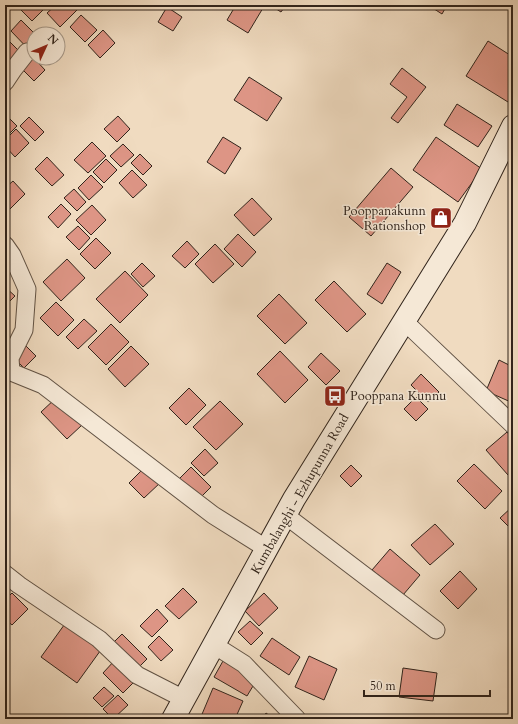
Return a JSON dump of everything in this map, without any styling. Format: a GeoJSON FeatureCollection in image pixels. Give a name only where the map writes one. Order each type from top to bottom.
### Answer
{"type":"FeatureCollection","features":[{"type":"Feature","properties":{"kind":"main road","name":"Kumbalanghi - Ezhupunna Road"},"geometry":{"type":"LineString","coordinates":[[173,719],[294,498],[465,223],[513,126]]}},
{"type":"Feature","properties":{"kind":"street"},"geometry":{"type":"LineString","coordinates":[[5,82],[26,53]]}},
{"type":"Feature","properties":{"kind":"street"},"geometry":{"type":"LineString","coordinates":[[5,245],[12,255],[27,289],[24,330],[10,358],[8,371],[43,385],[213,515],[267,549]]}},
{"type":"Feature","properties":{"kind":"street"},"geometry":{"type":"LineString","coordinates":[[404,321],[513,425]]}},
{"type":"Feature","properties":{"kind":"street"},"geometry":{"type":"LineString","coordinates":[[285,515],[436,630]]}},
{"type":"Feature","properties":{"kind":"street"},"geometry":{"type":"LineString","coordinates":[[5,574],[18,585],[99,639],[137,675],[184,699]]}},
{"type":"Feature","properties":{"kind":"street"},"geometry":{"type":"LineString","coordinates":[[214,645],[244,664],[297,719]]}},
{"type":"Feature","properties":{"kind":"building"},"geometry":{"type":"Polygon","coordinates":[[[16,5],[48,5],[32,21],[16,5]]]}},
{"type":"Feature","properties":{"kind":"building"},"geometry":{"type":"Polygon","coordinates":[[[56,5],[73,5],[77,10],[61,26],[59,26],[47,13],[56,5]]]}},
{"type":"Feature","properties":{"kind":"building"},"geometry":{"type":"Polygon","coordinates":[[[236,5],[259,5],[263,8],[248,33],[227,20],[236,5]]]}},
{"type":"Feature","properties":{"kind":"building"},"geometry":{"type":"Polygon","coordinates":[[[270,5],[286,5],[281,12],[270,5]]]}},
{"type":"Feature","properties":{"kind":"building"},"geometry":{"type":"Polygon","coordinates":[[[428,5],[447,5],[442,14],[428,5]]]}},
{"type":"Feature","properties":{"kind":"building"},"geometry":{"type":"Polygon","coordinates":[[[167,7],[182,17],[173,31],[158,22],[167,7]]]}},
{"type":"Feature","properties":{"kind":"building"},"geometry":{"type":"Polygon","coordinates":[[[81,15],[97,30],[85,42],[70,27],[81,15]]]}},
{"type":"Feature","properties":{"kind":"building"},"geometry":{"type":"Polygon","coordinates":[[[21,20],[27,26],[26,47],[11,31],[21,20]]]}},
{"type":"Feature","properties":{"kind":"building"},"geometry":{"type":"Polygon","coordinates":[[[103,30],[115,43],[100,58],[88,45],[103,30]]]}},
{"type":"Feature","properties":{"kind":"building"},"geometry":{"type":"Polygon","coordinates":[[[9,41],[23,55],[13,65],[5,57],[5,45],[9,41]]]}},
{"type":"Feature","properties":{"kind":"building"},"geometry":{"type":"Polygon","coordinates":[[[488,41],[513,57],[513,94],[508,102],[466,76],[488,41]]]}},
{"type":"Feature","properties":{"kind":"building"},"geometry":{"type":"Polygon","coordinates":[[[26,63],[26,66],[41,66],[45,70],[34,81],[21,68],[26,63]]]}},
{"type":"Feature","properties":{"kind":"building"},"geometry":{"type":"Polygon","coordinates":[[[402,68],[426,87],[398,123],[391,118],[407,97],[390,84],[402,68]]]}},
{"type":"Feature","properties":{"kind":"building"},"geometry":{"type":"Polygon","coordinates":[[[249,77],[282,98],[267,121],[234,100],[249,77]]]}},
{"type":"Feature","properties":{"kind":"building"},"geometry":{"type":"Polygon","coordinates":[[[457,104],[492,126],[478,147],[444,125],[457,104]]]}},
{"type":"Feature","properties":{"kind":"building"},"geometry":{"type":"Polygon","coordinates":[[[5,114],[17,126],[5,138],[5,114]]]}},
{"type":"Feature","properties":{"kind":"building"},"geometry":{"type":"Polygon","coordinates":[[[118,116],[130,129],[117,142],[104,129],[118,116]]]}},
{"type":"Feature","properties":{"kind":"building"},"geometry":{"type":"Polygon","coordinates":[[[29,117],[44,132],[35,141],[20,126],[29,117]]]}},
{"type":"Feature","properties":{"kind":"building"},"geometry":{"type":"Polygon","coordinates":[[[16,129],[29,143],[15,157],[5,146],[5,140],[16,129]]]}},
{"type":"Feature","properties":{"kind":"building"},"geometry":{"type":"Polygon","coordinates":[[[223,137],[241,148],[225,174],[207,162],[223,137]]]}},
{"type":"Feature","properties":{"kind":"building"},"geometry":{"type":"Polygon","coordinates":[[[436,137],[482,169],[458,202],[413,170],[436,137]]]}},
{"type":"Feature","properties":{"kind":"building"},"geometry":{"type":"Polygon","coordinates":[[[92,142],[106,156],[88,173],[74,160],[92,142]]]}},
{"type":"Feature","properties":{"kind":"building"},"geometry":{"type":"Polygon","coordinates":[[[123,144],[134,155],[121,167],[110,156],[123,144]]]}},
{"type":"Feature","properties":{"kind":"building"},"geometry":{"type":"Polygon","coordinates":[[[140,154],[152,166],[143,175],[131,163],[140,154]]]}},
{"type":"Feature","properties":{"kind":"building"},"geometry":{"type":"Polygon","coordinates":[[[47,157],[64,175],[52,186],[35,169],[47,157]]]}},
{"type":"Feature","properties":{"kind":"building"},"geometry":{"type":"Polygon","coordinates":[[[106,159],[117,170],[104,183],[93,172],[106,159]]]}},
{"type":"Feature","properties":{"kind":"building"},"geometry":{"type":"Polygon","coordinates":[[[391,168],[413,187],[371,236],[349,217],[391,168]]]}},
{"type":"Feature","properties":{"kind":"building"},"geometry":{"type":"Polygon","coordinates":[[[132,170],[147,185],[133,198],[119,183],[132,170]]]}},
{"type":"Feature","properties":{"kind":"building"},"geometry":{"type":"Polygon","coordinates":[[[91,175],[103,187],[89,200],[78,188],[91,175]]]}},
{"type":"Feature","properties":{"kind":"building"},"geometry":{"type":"Polygon","coordinates":[[[13,181],[25,194],[5,214],[5,188],[13,181]]]}},
{"type":"Feature","properties":{"kind":"building"},"geometry":{"type":"Polygon","coordinates":[[[74,189],[86,202],[77,211],[64,198],[74,189]]]}},
{"type":"Feature","properties":{"kind":"building"},"geometry":{"type":"Polygon","coordinates":[[[252,198],[272,219],[254,236],[234,215],[252,198]]]}},
{"type":"Feature","properties":{"kind":"building"},"geometry":{"type":"Polygon","coordinates":[[[61,204],[71,214],[58,228],[48,217],[61,204]]]}},
{"type":"Feature","properties":{"kind":"building"},"geometry":{"type":"Polygon","coordinates":[[[92,205],[106,220],[91,235],[76,220],[92,205]]]}},
{"type":"Feature","properties":{"kind":"building"},"geometry":{"type":"Polygon","coordinates":[[[78,226],[90,238],[79,250],[66,237],[78,226]]]}},
{"type":"Feature","properties":{"kind":"building"},"geometry":{"type":"Polygon","coordinates":[[[238,234],[256,252],[242,267],[224,249],[238,234]]]}},
{"type":"Feature","properties":{"kind":"building"},"geometry":{"type":"Polygon","coordinates":[[[96,238],[111,253],[95,269],[80,254],[96,238]]]}},
{"type":"Feature","properties":{"kind":"building"},"geometry":{"type":"Polygon","coordinates":[[[187,241],[199,254],[185,268],[172,256],[187,241]]]}},
{"type":"Feature","properties":{"kind":"building"},"geometry":{"type":"Polygon","coordinates":[[[215,244],[234,264],[213,283],[195,264],[215,244]]]}},
{"type":"Feature","properties":{"kind":"building"},"geometry":{"type":"Polygon","coordinates":[[[67,259],[85,278],[61,301],[43,282],[67,259]]]}},
{"type":"Feature","properties":{"kind":"building"},"geometry":{"type":"Polygon","coordinates":[[[142,263],[155,276],[143,287],[131,274],[142,263]]]}},
{"type":"Feature","properties":{"kind":"building"},"geometry":{"type":"Polygon","coordinates":[[[387,263],[401,272],[382,304],[367,294],[387,263]]]}},
{"type":"Feature","properties":{"kind":"building"},"geometry":{"type":"Polygon","coordinates":[[[125,271],[148,295],[120,323],[96,299],[125,271]]]}},
{"type":"Feature","properties":{"kind":"building"},"geometry":{"type":"Polygon","coordinates":[[[334,281],[366,314],[347,332],[315,300],[334,281]]]}},
{"type":"Feature","properties":{"kind":"building"},"geometry":{"type":"Polygon","coordinates":[[[5,287],[15,296],[5,306],[5,287]]]}},
{"type":"Feature","properties":{"kind":"building"},"geometry":{"type":"Polygon","coordinates":[[[279,294],[307,323],[285,344],[257,316],[279,294]]]}},
{"type":"Feature","properties":{"kind":"building"},"geometry":{"type":"Polygon","coordinates":[[[56,302],[74,320],[58,336],[40,318],[56,302]]]}},
{"type":"Feature","properties":{"kind":"building"},"geometry":{"type":"Polygon","coordinates":[[[84,319],[97,331],[78,349],[66,337],[84,319]]]}},
{"type":"Feature","properties":{"kind":"building"},"geometry":{"type":"Polygon","coordinates":[[[111,324],[129,342],[106,365],[88,347],[111,324]]]}},
{"type":"Feature","properties":{"kind":"building"},"geometry":{"type":"Polygon","coordinates":[[[25,345],[36,356],[24,368],[13,357],[25,345]]]}},
{"type":"Feature","properties":{"kind":"building"},"geometry":{"type":"Polygon","coordinates":[[[131,346],[149,364],[125,387],[108,369],[131,346]]]}},
{"type":"Feature","properties":{"kind":"building"},"geometry":{"type":"Polygon","coordinates":[[[280,351],[308,380],[285,403],[257,374],[280,351]]]}},
{"type":"Feature","properties":{"kind":"building"},"geometry":{"type":"Polygon","coordinates":[[[321,353],[340,371],[326,385],[308,367],[321,353]]]}},
{"type":"Feature","properties":{"kind":"building"},"geometry":{"type":"Polygon","coordinates":[[[499,360],[513,367],[513,403],[486,391],[499,360]]]}},
{"type":"Feature","properties":{"kind":"building"},"geometry":{"type":"Polygon","coordinates":[[[421,374],[439,392],[428,402],[411,385],[421,374]]]}},
{"type":"Feature","properties":{"kind":"building"},"geometry":{"type":"Polygon","coordinates":[[[189,388],[206,405],[186,425],[169,408],[189,388]]]}},
{"type":"Feature","properties":{"kind":"building"},"geometry":{"type":"Polygon","coordinates":[[[416,397],[428,409],[416,421],[404,409],[416,397]]]}},
{"type":"Feature","properties":{"kind":"building"},"geometry":{"type":"Polygon","coordinates":[[[56,398],[82,425],[67,439],[41,412],[56,398]]]}},
{"type":"Feature","properties":{"kind":"building"},"geometry":{"type":"Polygon","coordinates":[[[220,401],[243,424],[216,450],[193,427],[220,401]]]}},
{"type":"Feature","properties":{"kind":"building"},"geometry":{"type":"Polygon","coordinates":[[[507,432],[513,439],[513,471],[508,475],[486,450],[507,432]]]}},
{"type":"Feature","properties":{"kind":"building"},"geometry":{"type":"Polygon","coordinates":[[[205,449],[218,463],[204,476],[191,463],[205,449]]]}},
{"type":"Feature","properties":{"kind":"building"},"geometry":{"type":"Polygon","coordinates":[[[474,464],[502,491],[485,509],[457,481],[474,464]]]}},
{"type":"Feature","properties":{"kind":"building"},"geometry":{"type":"Polygon","coordinates":[[[351,465],[362,476],[351,487],[340,476],[351,465]]]}},
{"type":"Feature","properties":{"kind":"building"},"geometry":{"type":"Polygon","coordinates":[[[145,467],[161,482],[144,498],[129,483],[145,467]]]}},
{"type":"Feature","properties":{"kind":"building"},"geometry":{"type":"Polygon","coordinates":[[[191,467],[211,487],[198,500],[178,480],[191,467]]]}},
{"type":"Feature","properties":{"kind":"building"},"geometry":{"type":"Polygon","coordinates":[[[513,506],[513,531],[500,518],[513,506]]]}},
{"type":"Feature","properties":{"kind":"building"},"geometry":{"type":"Polygon","coordinates":[[[435,524],[454,544],[430,565],[411,545],[435,524]]]}},
{"type":"Feature","properties":{"kind":"building"},"geometry":{"type":"Polygon","coordinates":[[[390,549],[420,575],[403,595],[372,570],[390,549]]]}},
{"type":"Feature","properties":{"kind":"building"},"geometry":{"type":"Polygon","coordinates":[[[460,571],[477,589],[458,609],[440,591],[460,571]]]}},
{"type":"Feature","properties":{"kind":"building"},"geometry":{"type":"Polygon","coordinates":[[[183,588],[197,602],[179,619],[165,606],[183,588]]]}},
{"type":"Feature","properties":{"kind":"building"},"geometry":{"type":"Polygon","coordinates":[[[12,593],[28,609],[12,625],[5,619],[5,600],[12,593]]]}},
{"type":"Feature","properties":{"kind":"building"},"geometry":{"type":"Polygon","coordinates":[[[264,593],[278,608],[259,626],[245,611],[264,593]]]}},
{"type":"Feature","properties":{"kind":"building"},"geometry":{"type":"Polygon","coordinates":[[[157,609],[168,621],[152,637],[140,626],[157,609]]]}},
{"type":"Feature","properties":{"kind":"building"},"geometry":{"type":"Polygon","coordinates":[[[67,621],[103,647],[77,683],[41,657],[67,621]]]}},
{"type":"Feature","properties":{"kind":"building"},"geometry":{"type":"Polygon","coordinates":[[[250,621],[263,633],[251,645],[238,632],[250,621]]]}},
{"type":"Feature","properties":{"kind":"building"},"geometry":{"type":"Polygon","coordinates":[[[122,634],[147,659],[136,670],[111,645],[122,634]]]}},
{"type":"Feature","properties":{"kind":"building"},"geometry":{"type":"Polygon","coordinates":[[[159,636],[173,650],[161,661],[148,647],[159,636]]]}},
{"type":"Feature","properties":{"kind":"building"},"geometry":{"type":"Polygon","coordinates":[[[272,638],[300,657],[289,675],[260,656],[272,638]]]}},
{"type":"Feature","properties":{"kind":"building"},"geometry":{"type":"Polygon","coordinates":[[[309,656],[337,669],[324,700],[295,687],[309,656]]]}},
{"type":"Feature","properties":{"kind":"building"},"geometry":{"type":"Polygon","coordinates":[[[115,660],[135,681],[123,693],[103,673],[115,660]]]}},
{"type":"Feature","properties":{"kind":"building"},"geometry":{"type":"Polygon","coordinates":[[[223,661],[256,681],[247,696],[214,677],[223,661]]]}},
{"type":"Feature","properties":{"kind":"building"},"geometry":{"type":"Polygon","coordinates":[[[403,668],[437,673],[433,701],[399,697],[403,668]]]}},
{"type":"Feature","properties":{"kind":"building"},"geometry":{"type":"Polygon","coordinates":[[[104,687],[114,696],[102,707],[93,698],[104,687]]]}},
{"type":"Feature","properties":{"kind":"building"},"geometry":{"type":"Polygon","coordinates":[[[213,688],[243,701],[235,719],[200,719],[213,688]]]}},
{"type":"Feature","properties":{"kind":"building"},"geometry":{"type":"Polygon","coordinates":[[[118,695],[128,705],[113,719],[103,709],[118,695]]]}},
{"type":"Feature","properties":{"kind":"building"},"geometry":{"type":"Polygon","coordinates":[[[266,713],[274,719],[262,719],[266,713]]]}},
{"type":"Feature","properties":{"kind":"place","name":"Pooppanakunn Rationshop"},"geometry":{"type":"Point","coordinates":[441,218]}},
{"type":"Feature","properties":{"kind":"place","name":"Pooppana Kunnu"},"geometry":{"type":"Point","coordinates":[335,396]}}]}
